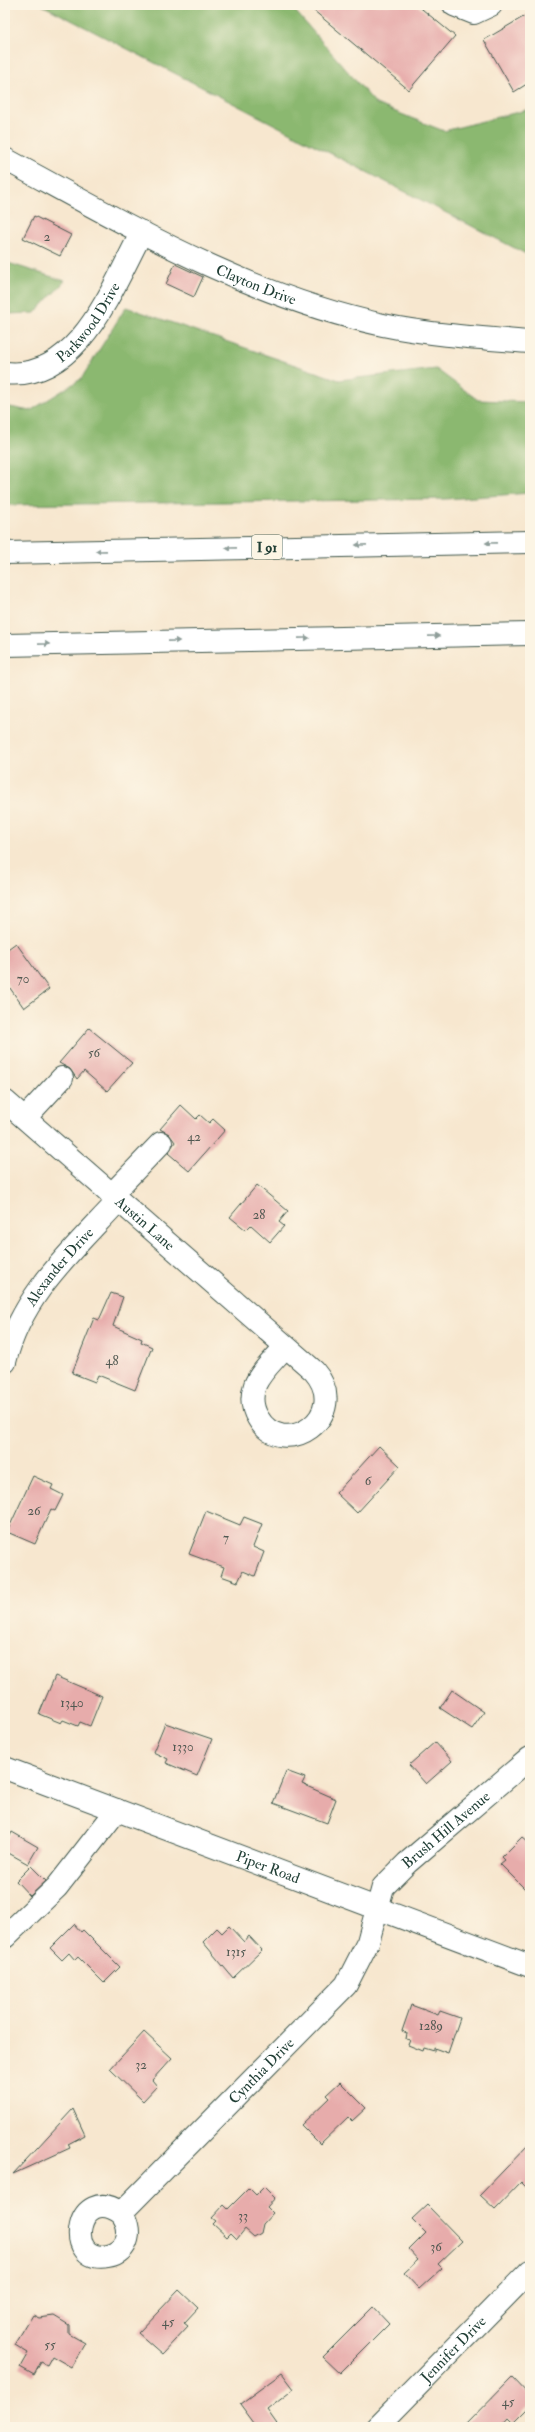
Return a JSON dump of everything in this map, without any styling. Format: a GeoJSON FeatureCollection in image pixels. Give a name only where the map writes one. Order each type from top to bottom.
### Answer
{"type":"FeatureCollection","features":[{"type":"Feature","properties":{"kind":"main road"},"geometry":{"type":"LineString","coordinates":[[454,5],[474,13],[491,5]]}},
{"type":"Feature","properties":{"kind":"main road","name":"Clayton Drive"},"geometry":{"type":"LineString","coordinates":[[5,159],[142,232],[240,280],[290,298],[352,318],[422,331],[530,342]]}},
{"type":"Feature","properties":{"kind":"main road","name":"Parkwood Drive"},"geometry":{"type":"LineString","coordinates":[[5,373],[31,373],[44,369],[70,350],[97,314],[142,232]]}},
{"type":"Feature","properties":{"kind":"main road","name":"I 91"},"geometry":{"type":"LineString","coordinates":[[5,554],[530,542]]}},
{"type":"Feature","properties":{"kind":"main road"},"geometry":{"type":"LineString","coordinates":[[5,645],[530,634]]}},
{"type":"Feature","properties":{"kind":"main road"},"geometry":{"type":"LineString","coordinates":[[25,1118],[62,1078]]}},
{"type":"Feature","properties":{"kind":"main road","name":"Austin Lane"},"geometry":{"type":"LineString","coordinates":[[5,1101],[285,1347]]}},
{"type":"Feature","properties":{"kind":"main road","name":"Alexander Drive"},"geometry":{"type":"LineString","coordinates":[[5,1362],[13,1333],[35,1295],[161,1143]]}},
{"type":"Feature","properties":{"kind":"main road","name":"Brush Hill Avenue"},"geometry":{"type":"LineString","coordinates":[[376,1910],[383,1887],[407,1863],[530,1758]]}},
{"type":"Feature","properties":{"kind":"main road","name":"Piper Road"},"geometry":{"type":"LineString","coordinates":[[5,1768],[376,1910],[530,1966]]}},
{"type":"Feature","properties":{"kind":"main road"},"geometry":{"type":"LineString","coordinates":[[5,1937],[57,1887],[117,1810]]}},
{"type":"Feature","properties":{"kind":"main road","name":"Cynthia Drive"},"geometry":{"type":"LineString","coordinates":[[121,2213],[346,1985],[368,1942],[376,1910]]}},
{"type":"Feature","properties":{"kind":"main road","name":"Jennifer Drive"},"geometry":{"type":"LineString","coordinates":[[377,2427],[530,2271]]}},
{"type":"Feature","properties":{"kind":"green space"},"geometry":{"type":"Polygon","coordinates":[[[42,5],[290,5],[376,104],[444,131],[530,109],[530,256],[42,5]]]}},
{"type":"Feature","properties":{"kind":"green space"},"geometry":{"type":"Polygon","coordinates":[[[5,262],[65,281],[35,313],[5,314],[5,262]]]}},
{"type":"Feature","properties":{"kind":"green space"},"geometry":{"type":"Polygon","coordinates":[[[126,307],[339,380],[436,369],[478,400],[530,402],[530,493],[446,499],[5,505],[5,406],[30,411],[81,379],[126,307]]]}},
{"type":"Feature","properties":{"kind":"building"},"geometry":{"type":"Polygon","coordinates":[[[307,5],[417,5],[455,36],[409,90],[307,5]]]}},
{"type":"Feature","properties":{"kind":"building"},"geometry":{"type":"Polygon","coordinates":[[[530,13],[530,82],[514,92],[484,40],[530,13]]]}},
{"type":"Feature","properties":{"kind":"building"},"geometry":{"type":"Polygon","coordinates":[[[34,216],[71,235],[60,256],[23,238],[34,216]]]}},
{"type":"Feature","properties":{"kind":"building"},"geometry":{"type":"Polygon","coordinates":[[[175,264],[203,277],[194,297],[166,284],[175,264]]]}},
{"type":"Feature","properties":{"kind":"building"},"geometry":{"type":"Polygon","coordinates":[[[16,943],[49,989],[24,1008],[5,981],[5,951],[16,943]]]}},
{"type":"Feature","properties":{"kind":"building"},"geometry":{"type":"Polygon","coordinates":[[[89,1028],[132,1063],[107,1091],[84,1071],[77,1079],[70,1069],[59,1063],[89,1028]]]}},
{"type":"Feature","properties":{"kind":"building"},"geometry":{"type":"Polygon","coordinates":[[[181,1105],[196,1119],[200,1115],[209,1123],[213,1119],[225,1130],[189,1171],[168,1153],[175,1142],[169,1134],[160,1129],[181,1105]]]}},
{"type":"Feature","properties":{"kind":"building"},"geometry":{"type":"Polygon","coordinates":[[[257,1185],[288,1211],[279,1222],[284,1226],[270,1242],[251,1225],[246,1230],[230,1217],[257,1185]]]}},
{"type":"Feature","properties":{"kind":"building"},"geometry":{"type":"Polygon","coordinates":[[[111,1293],[123,1297],[113,1326],[142,1339],[141,1342],[152,1347],[135,1390],[98,1375],[95,1382],[72,1373],[94,1318],[99,1320],[111,1293]]]}},
{"type":"Feature","properties":{"kind":"building"},"geometry":{"type":"Polygon","coordinates":[[[379,1446],[400,1466],[357,1513],[336,1493],[379,1446]]]}},
{"type":"Feature","properties":{"kind":"building"},"geometry":{"type":"Polygon","coordinates":[[[33,1476],[53,1485],[51,1489],[63,1495],[55,1511],[51,1509],[35,1544],[7,1532],[33,1476]]]}},
{"type":"Feature","properties":{"kind":"building"},"geometry":{"type":"Polygon","coordinates":[[[206,1511],[240,1525],[244,1517],[262,1524],[253,1547],[264,1552],[255,1576],[243,1571],[238,1582],[221,1576],[224,1567],[189,1554],[206,1511]]]}},
{"type":"Feature","properties":{"kind":"building"},"geometry":{"type":"Polygon","coordinates":[[[55,1676],[102,1696],[90,1726],[80,1722],[78,1726],[63,1720],[61,1723],[39,1714],[55,1676]]]}},
{"type":"Feature","properties":{"kind":"building"},"geometry":{"type":"Polygon","coordinates":[[[452,1690],[484,1712],[472,1729],[440,1708],[452,1690]]]}},
{"type":"Feature","properties":{"kind":"building"},"geometry":{"type":"Polygon","coordinates":[[[165,1723],[212,1739],[197,1776],[166,1763],[168,1759],[153,1752],[165,1723]]]}},
{"type":"Feature","properties":{"kind":"building"},"geometry":{"type":"Polygon","coordinates":[[[435,1742],[452,1761],[426,1784],[409,1765],[435,1742]]]}},
{"type":"Feature","properties":{"kind":"building"},"geometry":{"type":"Polygon","coordinates":[[[286,1771],[305,1778],[302,1784],[336,1799],[327,1823],[273,1803],[286,1771]]]}},
{"type":"Feature","properties":{"kind":"building"},"geometry":{"type":"Polygon","coordinates":[[[12,1832],[38,1847],[28,1864],[5,1851],[5,1845],[12,1832]]]}},
{"type":"Feature","properties":{"kind":"building"},"geometry":{"type":"Polygon","coordinates":[[[522,1837],[530,1844],[530,1894],[500,1864],[505,1860],[502,1857],[522,1837]]]}},
{"type":"Feature","properties":{"kind":"building"},"geometry":{"type":"Polygon","coordinates":[[[31,1866],[46,1881],[30,1896],[16,1881],[31,1866]]]}},
{"type":"Feature","properties":{"kind":"building"},"geometry":{"type":"Polygon","coordinates":[[[74,1924],[81,1932],[83,1930],[120,1967],[104,1983],[78,1957],[75,1960],[69,1953],[62,1960],[50,1948],[74,1924]]]}},
{"type":"Feature","properties":{"kind":"building"},"geometry":{"type":"Polygon","coordinates":[[[229,1926],[244,1942],[249,1936],[262,1950],[233,1978],[203,1942],[217,1928],[222,1933],[229,1926]]]}},
{"type":"Feature","properties":{"kind":"building"},"geometry":{"type":"Polygon","coordinates":[[[411,2005],[438,2015],[440,2011],[460,2018],[448,2053],[434,2048],[434,2051],[424,2048],[423,2051],[408,2045],[410,2040],[406,2039],[407,2033],[402,2031],[411,2005]]]}},
{"type":"Feature","properties":{"kind":"building"},"geometry":{"type":"Polygon","coordinates":[[[144,2032],[172,2058],[152,2080],[157,2086],[143,2101],[110,2069],[144,2032]]]}},
{"type":"Feature","properties":{"kind":"building"},"geometry":{"type":"Polygon","coordinates":[[[340,2082],[366,2108],[352,2121],[348,2117],[320,2144],[301,2125],[329,2098],[326,2095],[340,2082]]]}},
{"type":"Feature","properties":{"kind":"building"},"geometry":{"type":"Polygon","coordinates":[[[73,2109],[85,2135],[68,2144],[70,2148],[13,2174],[73,2109]]]}},
{"type":"Feature","properties":{"kind":"building"},"geometry":{"type":"Polygon","coordinates":[[[530,2143],[530,2191],[521,2182],[495,2209],[480,2195],[530,2143]]]}},
{"type":"Feature","properties":{"kind":"building"},"geometry":{"type":"Polygon","coordinates":[[[264,2187],[275,2198],[267,2207],[273,2213],[263,2224],[261,2233],[254,2237],[245,2229],[237,2239],[231,2233],[227,2237],[213,2224],[216,2221],[212,2218],[224,2205],[228,2209],[249,2188],[256,2195],[264,2187]]]}},
{"type":"Feature","properties":{"kind":"building"},"geometry":{"type":"Polygon","coordinates":[[[427,2205],[462,2241],[438,2264],[442,2268],[419,2289],[404,2273],[418,2260],[409,2250],[426,2233],[412,2219],[427,2205]]]}},
{"type":"Feature","properties":{"kind":"building"},"geometry":{"type":"Polygon","coordinates":[[[179,2290],[198,2308],[184,2323],[188,2326],[162,2354],[138,2333],[179,2290]]]}},
{"type":"Feature","properties":{"kind":"building"},"geometry":{"type":"Polygon","coordinates":[[[373,2307],[389,2324],[340,2373],[323,2357],[373,2307]]]}},
{"type":"Feature","properties":{"kind":"building"},"geometry":{"type":"Polygon","coordinates":[[[33,2315],[39,2318],[54,2316],[69,2325],[69,2334],[85,2343],[71,2367],[52,2356],[47,2365],[41,2362],[34,2375],[20,2367],[28,2353],[15,2345],[33,2315]]]}},
{"type":"Feature","properties":{"kind":"building"},"geometry":{"type":"Polygon","coordinates":[[[282,2373],[294,2389],[267,2410],[279,2427],[257,2427],[240,2404],[282,2373]]]}},
{"type":"Feature","properties":{"kind":"building"},"geometry":{"type":"Polygon","coordinates":[[[512,2377],[530,2396],[530,2406],[513,2423],[508,2418],[500,2427],[463,2427],[512,2377]]]}}]}
